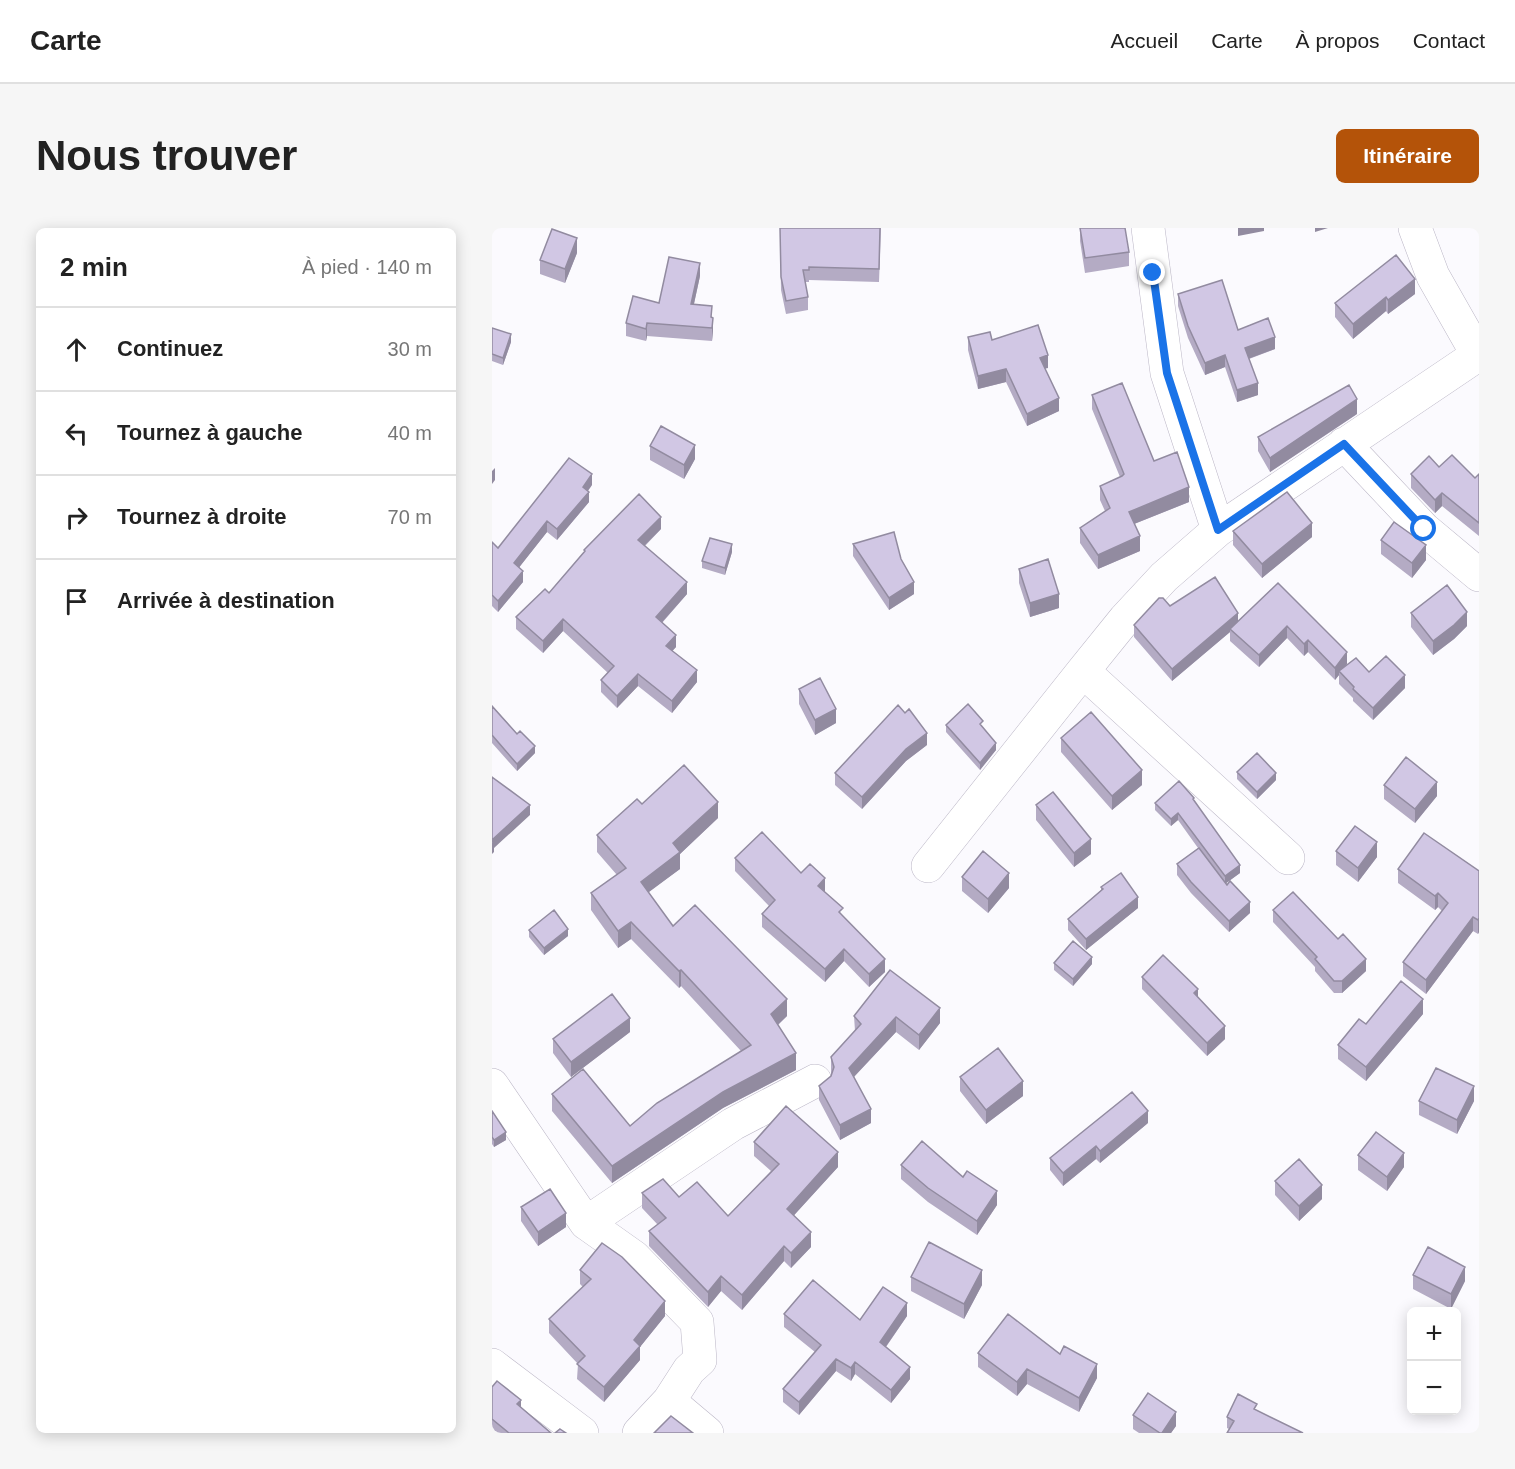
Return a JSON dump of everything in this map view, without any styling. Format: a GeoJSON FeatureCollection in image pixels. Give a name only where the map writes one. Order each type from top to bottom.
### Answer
{"type":"FeatureCollection","features":[{"type":"Feature","properties":{"kind":"street"},"geometry":{"type":"LineString","coordinates":[[1148,228],[1167,373],[1218,530]]}},
{"type":"Feature","properties":{"kind":"street"},"geometry":{"type":"LineString","coordinates":[[928,866],[1125,619],[1164,578],[1218,530],[1479,355],[1433,276],[1415,228]]}},
{"type":"Feature","properties":{"kind":"street"},"geometry":{"type":"LineString","coordinates":[[1344,444],[1424,529],[1479,575]]}},
{"type":"Feature","properties":{"kind":"street"},"geometry":{"type":"LineString","coordinates":[[1083,671],[1288,858]]}},
{"type":"Feature","properties":{"kind":"street"},"geometry":{"type":"LineString","coordinates":[[586,1224],[733,1124],[815,1081]]}},
{"type":"Feature","properties":{"kind":"street"},"geometry":{"type":"LineString","coordinates":[[492,1085],[586,1224],[634,1257],[697,1322],[700,1360],[689,1370],[669,1401],[639,1433]]}},
{"type":"Feature","properties":{"kind":"street"},"geometry":{"type":"LineString","coordinates":[[492,1365],[582,1433]]}},
{"type":"Feature","properties":{"kind":"street"},"geometry":{"type":"LineString","coordinates":[[669,1401],[707,1433]]}},
{"type":"Feature","properties":{"kind":"building"},"geometry":{"type":"Polygon","coordinates":[[[780,228],[880,228],[879,269],[809,267],[809,270],[803,270],[808,297],[786,301],[781,277],[780,228]]]}},
{"type":"Feature","properties":{"kind":"building"},"geometry":{"type":"Polygon","coordinates":[[[1080,228],[1125,228],[1129,252],[1085,258],[1080,228]]]}},
{"type":"Feature","properties":{"kind":"building"},"geometry":{"type":"Polygon","coordinates":[[[552,229],[577,238],[565,269],[540,260],[552,229]]]}},
{"type":"Feature","properties":{"kind":"building"},"geometry":{"type":"Polygon","coordinates":[[[1396,255],[1415,279],[1388,300],[1386,297],[1353,324],[1335,303],[1396,255]]]}},
{"type":"Feature","properties":{"kind":"building"},"geometry":{"type":"Polygon","coordinates":[[[669,257],[700,263],[691,304],[712,306],[712,328],[647,323],[646,329],[626,323],[633,296],[659,303],[669,257]]]}},
{"type":"Feature","properties":{"kind":"building"},"geometry":{"type":"Polygon","coordinates":[[[1222,280],[1238,330],[1268,318],[1275,337],[1245,348],[1258,383],[1237,390],[1225,355],[1205,363],[1188,326],[1178,294],[1222,280]]]}},
{"type":"Feature","properties":{"kind":"building"},"geometry":{"type":"Polygon","coordinates":[[[1038,325],[1048,355],[1040,358],[1059,398],[1027,414],[1006,369],[978,376],[968,337],[990,332],[992,340],[1038,325]]]}},
{"type":"Feature","properties":{"kind":"building"},"geometry":{"type":"Polygon","coordinates":[[[492,328],[511,334],[503,358],[492,354],[492,328]]]}},
{"type":"Feature","properties":{"kind":"building"},"geometry":{"type":"Polygon","coordinates":[[[1122,383],[1154,461],[1177,452],[1189,487],[1129,512],[1140,536],[1098,555],[1080,528],[1110,508],[1100,486],[1124,474],[1092,395],[1122,383]]]}},
{"type":"Feature","properties":{"kind":"building"},"geometry":{"type":"Polygon","coordinates":[[[1349,385],[1357,399],[1270,458],[1258,437],[1349,385]]]}},
{"type":"Feature","properties":{"kind":"building"},"geometry":{"type":"Polygon","coordinates":[[[661,426],[695,445],[684,465],[650,446],[661,426]]]}},
{"type":"Feature","properties":{"kind":"building"},"geometry":{"type":"Polygon","coordinates":[[[1452,455],[1475,478],[1479,474],[1479,523],[1442,493],[1435,500],[1411,474],[1429,456],[1439,467],[1452,455]]]}},
{"type":"Feature","properties":{"kind":"building"},"geometry":{"type":"Polygon","coordinates":[[[569,458],[592,474],[583,487],[589,492],[557,529],[547,521],[514,563],[523,571],[498,601],[492,595],[492,542],[498,548],[569,458]]]}},
{"type":"Feature","properties":{"kind":"building"},"geometry":{"type":"Polygon","coordinates":[[[1287,492],[1312,523],[1262,564],[1233,531],[1287,492]]]}},
{"type":"Feature","properties":{"kind":"building"},"geometry":{"type":"Polygon","coordinates":[[[639,494],[661,517],[638,540],[687,582],[656,617],[676,635],[666,646],[697,670],[672,701],[638,674],[617,696],[601,680],[614,666],[563,619],[543,641],[516,617],[545,589],[549,593],[584,550],[639,494]]]}},
{"type":"Feature","properties":{"kind":"building"},"geometry":{"type":"Polygon","coordinates":[[[1394,522],[1426,545],[1412,563],[1381,540],[1394,522]]]}},
{"type":"Feature","properties":{"kind":"building"},"geometry":{"type":"Polygon","coordinates":[[[894,532],[901,559],[914,582],[889,598],[853,544],[894,532]]]}},
{"type":"Feature","properties":{"kind":"building"},"geometry":{"type":"Polygon","coordinates":[[[710,538],[732,544],[725,568],[702,561],[710,538]]]}},
{"type":"Feature","properties":{"kind":"building"},"geometry":{"type":"Polygon","coordinates":[[[1048,559],[1059,594],[1030,603],[1019,569],[1048,559]]]}},
{"type":"Feature","properties":{"kind":"building"},"geometry":{"type":"Polygon","coordinates":[[[1215,577],[1238,613],[1172,669],[1134,625],[1159,598],[1163,598],[1170,606],[1215,577]]]}},
{"type":"Feature","properties":{"kind":"building"},"geometry":{"type":"Polygon","coordinates":[[[1278,583],[1347,652],[1335,668],[1308,640],[1304,644],[1287,626],[1259,655],[1230,629],[1278,583]]]}},
{"type":"Feature","properties":{"kind":"building"},"geometry":{"type":"Polygon","coordinates":[[[1447,585],[1467,612],[1433,641],[1411,613],[1447,585]]]}},
{"type":"Feature","properties":{"kind":"building"},"geometry":{"type":"Polygon","coordinates":[[[1386,656],[1405,675],[1373,708],[1353,689],[1354,687],[1339,671],[1356,658],[1369,672],[1386,656]]]}},
{"type":"Feature","properties":{"kind":"building"},"geometry":{"type":"Polygon","coordinates":[[[820,678],[836,709],[815,720],[799,689],[820,678]]]}},
{"type":"Feature","properties":{"kind":"building"},"geometry":{"type":"Polygon","coordinates":[[[968,704],[983,721],[980,724],[996,743],[980,763],[946,725],[968,704]]]}},
{"type":"Feature","properties":{"kind":"building"},"geometry":{"type":"Polygon","coordinates":[[[898,705],[905,713],[909,709],[927,733],[906,749],[862,797],[835,773],[898,705]]]}},
{"type":"Feature","properties":{"kind":"building"},"geometry":{"type":"Polygon","coordinates":[[[492,706],[517,734],[520,731],[535,746],[517,764],[492,735],[492,706]]]}},
{"type":"Feature","properties":{"kind":"building"},"geometry":{"type":"Polygon","coordinates":[[[1091,712],[1142,770],[1112,796],[1061,738],[1091,712]]]}},
{"type":"Feature","properties":{"kind":"building"},"geometry":{"type":"Polygon","coordinates":[[[1257,753],[1276,773],[1257,792],[1237,772],[1257,753]]]}},
{"type":"Feature","properties":{"kind":"building"},"geometry":{"type":"Polygon","coordinates":[[[1406,757],[1437,782],[1415,809],[1384,785],[1406,757]]]}},
{"type":"Feature","properties":{"kind":"building"},"geometry":{"type":"Polygon","coordinates":[[[684,765],[718,802],[673,843],[680,852],[641,882],[673,926],[695,905],[787,999],[771,1014],[796,1053],[723,1092],[612,1166],[552,1094],[583,1069],[630,1126],[657,1103],[751,1045],[681,970],[679,971],[631,922],[618,931],[591,893],[626,868],[597,835],[637,799],[642,804],[684,765]]]}},
{"type":"Feature","properties":{"kind":"building"},"geometry":{"type":"Polygon","coordinates":[[[492,777],[530,805],[492,840],[492,777]]]}},
{"type":"Feature","properties":{"kind":"building"},"geometry":{"type":"Polygon","coordinates":[[[1179,781],[1194,798],[1240,865],[1225,876],[1178,813],[1171,819],[1155,803],[1179,781]]]}},
{"type":"Feature","properties":{"kind":"building"},"geometry":{"type":"Polygon","coordinates":[[[1053,792],[1091,839],[1074,853],[1036,805],[1053,792]]]}},
{"type":"Feature","properties":{"kind":"building"},"geometry":{"type":"Polygon","coordinates":[[[1355,826],[1377,842],[1358,868],[1336,851],[1355,826]]]}},
{"type":"Feature","properties":{"kind":"building"},"geometry":{"type":"Polygon","coordinates":[[[762,832],[801,873],[810,864],[825,878],[818,886],[843,908],[839,912],[885,959],[869,974],[844,949],[825,969],[762,914],[775,900],[735,858],[762,832]]]}},
{"type":"Feature","properties":{"kind":"building"},"geometry":{"type":"Polygon","coordinates":[[[1424,833],[1479,871],[1479,918],[1478,920],[1473,917],[1426,980],[1403,962],[1448,903],[1438,893],[1435,896],[1398,869],[1424,833]]]}},
{"type":"Feature","properties":{"kind":"building"},"geometry":{"type":"Polygon","coordinates":[[[1199,848],[1227,885],[1230,881],[1250,902],[1229,921],[1177,864],[1199,848]]]}},
{"type":"Feature","properties":{"kind":"building"},"geometry":{"type":"Polygon","coordinates":[[[983,851],[1009,873],[988,899],[962,877],[983,851]]]}},
{"type":"Feature","properties":{"kind":"building"},"geometry":{"type":"Polygon","coordinates":[[[1121,873],[1138,897],[1086,939],[1068,919],[1103,889],[1101,887],[1121,873]]]}},
{"type":"Feature","properties":{"kind":"building"},"geometry":{"type":"Polygon","coordinates":[[[1293,892],[1338,939],[1343,934],[1366,959],[1342,981],[1334,981],[1315,959],[1317,957],[1273,910],[1293,892]]]}},
{"type":"Feature","properties":{"kind":"building"},"geometry":{"type":"Polygon","coordinates":[[[554,910],[568,929],[544,948],[529,930],[554,910]]]}},
{"type":"Feature","properties":{"kind":"building"},"geometry":{"type":"Polygon","coordinates":[[[1073,941],[1092,957],[1073,979],[1054,963],[1073,941]]]}},
{"type":"Feature","properties":{"kind":"building"},"geometry":{"type":"Polygon","coordinates":[[[1163,955],[1198,989],[1194,993],[1225,1026],[1207,1043],[1142,977],[1163,955]]]}},
{"type":"Feature","properties":{"kind":"building"},"geometry":{"type":"Polygon","coordinates":[[[890,970],[940,1008],[919,1035],[896,1017],[849,1068],[871,1109],[840,1125],[819,1086],[831,1076],[834,1067],[831,1057],[861,1024],[854,1016],[890,970]]]}},
{"type":"Feature","properties":{"kind":"building"},"geometry":{"type":"Polygon","coordinates":[[[1401,981],[1423,999],[1366,1067],[1338,1045],[1359,1019],[1366,1024],[1401,981]]]}},
{"type":"Feature","properties":{"kind":"building"},"geometry":{"type":"Polygon","coordinates":[[[612,994],[630,1018],[571,1062],[553,1039],[612,994]]]}},
{"type":"Feature","properties":{"kind":"building"},"geometry":{"type":"Polygon","coordinates":[[[998,1048],[1023,1081],[986,1110],[960,1077],[998,1048]]]}},
{"type":"Feature","properties":{"kind":"building"},"geometry":{"type":"Polygon","coordinates":[[[1436,1068],[1474,1086],[1457,1120],[1419,1101],[1436,1068]]]}},
{"type":"Feature","properties":{"kind":"building"},"geometry":{"type":"Polygon","coordinates":[[[1132,1092],[1148,1111],[1100,1151],[1096,1146],[1063,1173],[1050,1158],[1132,1092]]]}},
{"type":"Feature","properties":{"kind":"building"},"geometry":{"type":"Polygon","coordinates":[[[786,1106],[838,1152],[787,1209],[811,1232],[791,1253],[784,1246],[742,1295],[721,1276],[708,1292],[649,1231],[666,1218],[642,1193],[663,1179],[679,1197],[697,1182],[728,1216],[779,1164],[754,1142],[786,1106]]]}},
{"type":"Feature","properties":{"kind":"building"},"geometry":{"type":"Polygon","coordinates":[[[492,1111],[506,1132],[494,1140],[492,1137],[492,1111]]]}},
{"type":"Feature","properties":{"kind":"building"},"geometry":{"type":"Polygon","coordinates":[[[1376,1132],[1404,1153],[1387,1177],[1358,1155],[1376,1132]]]}},
{"type":"Feature","properties":{"kind":"building"},"geometry":{"type":"Polygon","coordinates":[[[922,1141],[963,1177],[967,1171],[997,1191],[977,1221],[928,1188],[901,1165],[922,1141]]]}},
{"type":"Feature","properties":{"kind":"building"},"geometry":{"type":"Polygon","coordinates":[[[1299,1159],[1322,1185],[1299,1206],[1275,1181],[1299,1159]]]}},
{"type":"Feature","properties":{"kind":"building"},"geometry":{"type":"Polygon","coordinates":[[[550,1189],[566,1213],[538,1232],[521,1207],[550,1189]]]}},
{"type":"Feature","properties":{"kind":"building"},"geometry":{"type":"Polygon","coordinates":[[[929,1242],[982,1270],[964,1304],[911,1277],[929,1242]]]}},
{"type":"Feature","properties":{"kind":"building"},"geometry":{"type":"Polygon","coordinates":[[[602,1243],[622,1257],[665,1301],[634,1340],[640,1346],[604,1387],[577,1364],[585,1356],[549,1319],[591,1279],[580,1270],[602,1243]]]}},
{"type":"Feature","properties":{"kind":"building"},"geometry":{"type":"Polygon","coordinates":[[[1428,1247],[1465,1267],[1451,1294],[1413,1275],[1428,1247]]]}},
{"type":"Feature","properties":{"kind":"building"},"geometry":{"type":"Polygon","coordinates":[[[813,1280],[860,1320],[883,1287],[907,1303],[880,1342],[910,1367],[891,1390],[855,1362],[851,1368],[836,1359],[799,1402],[783,1389],[821,1345],[784,1314],[813,1280]]]}},
{"type":"Feature","properties":{"kind":"building"},"geometry":{"type":"Polygon","coordinates":[[[1008,1314],[1060,1354],[1064,1346],[1097,1364],[1079,1398],[1027,1369],[1017,1382],[978,1353],[1008,1314]]]}},
{"type":"Feature","properties":{"kind":"building"},"geometry":{"type":"Polygon","coordinates":[[[497,1381],[521,1400],[517,1404],[551,1433],[509,1433],[492,1419],[492,1387],[497,1381]]]}},
{"type":"Feature","properties":{"kind":"building"},"geometry":{"type":"Polygon","coordinates":[[[1148,1393],[1176,1412],[1162,1433],[1133,1415],[1148,1393]]]}},
{"type":"Feature","properties":{"kind":"building"},"geometry":{"type":"Polygon","coordinates":[[[1238,1394],[1257,1404],[1254,1409],[1303,1433],[1227,1433],[1234,1421],[1227,1417],[1238,1394]]]}},
{"type":"Feature","properties":{"kind":"building"},"geometry":{"type":"Polygon","coordinates":[[[671,1416],[693,1433],[654,1433],[671,1416]]]}},
{"type":"Feature","properties":{"kind":"route"},"geometry":{"type":"LineString","coordinates":[[1153,273],[1167,373],[1218,530],[1344,444],[1424,529]]}}]}
